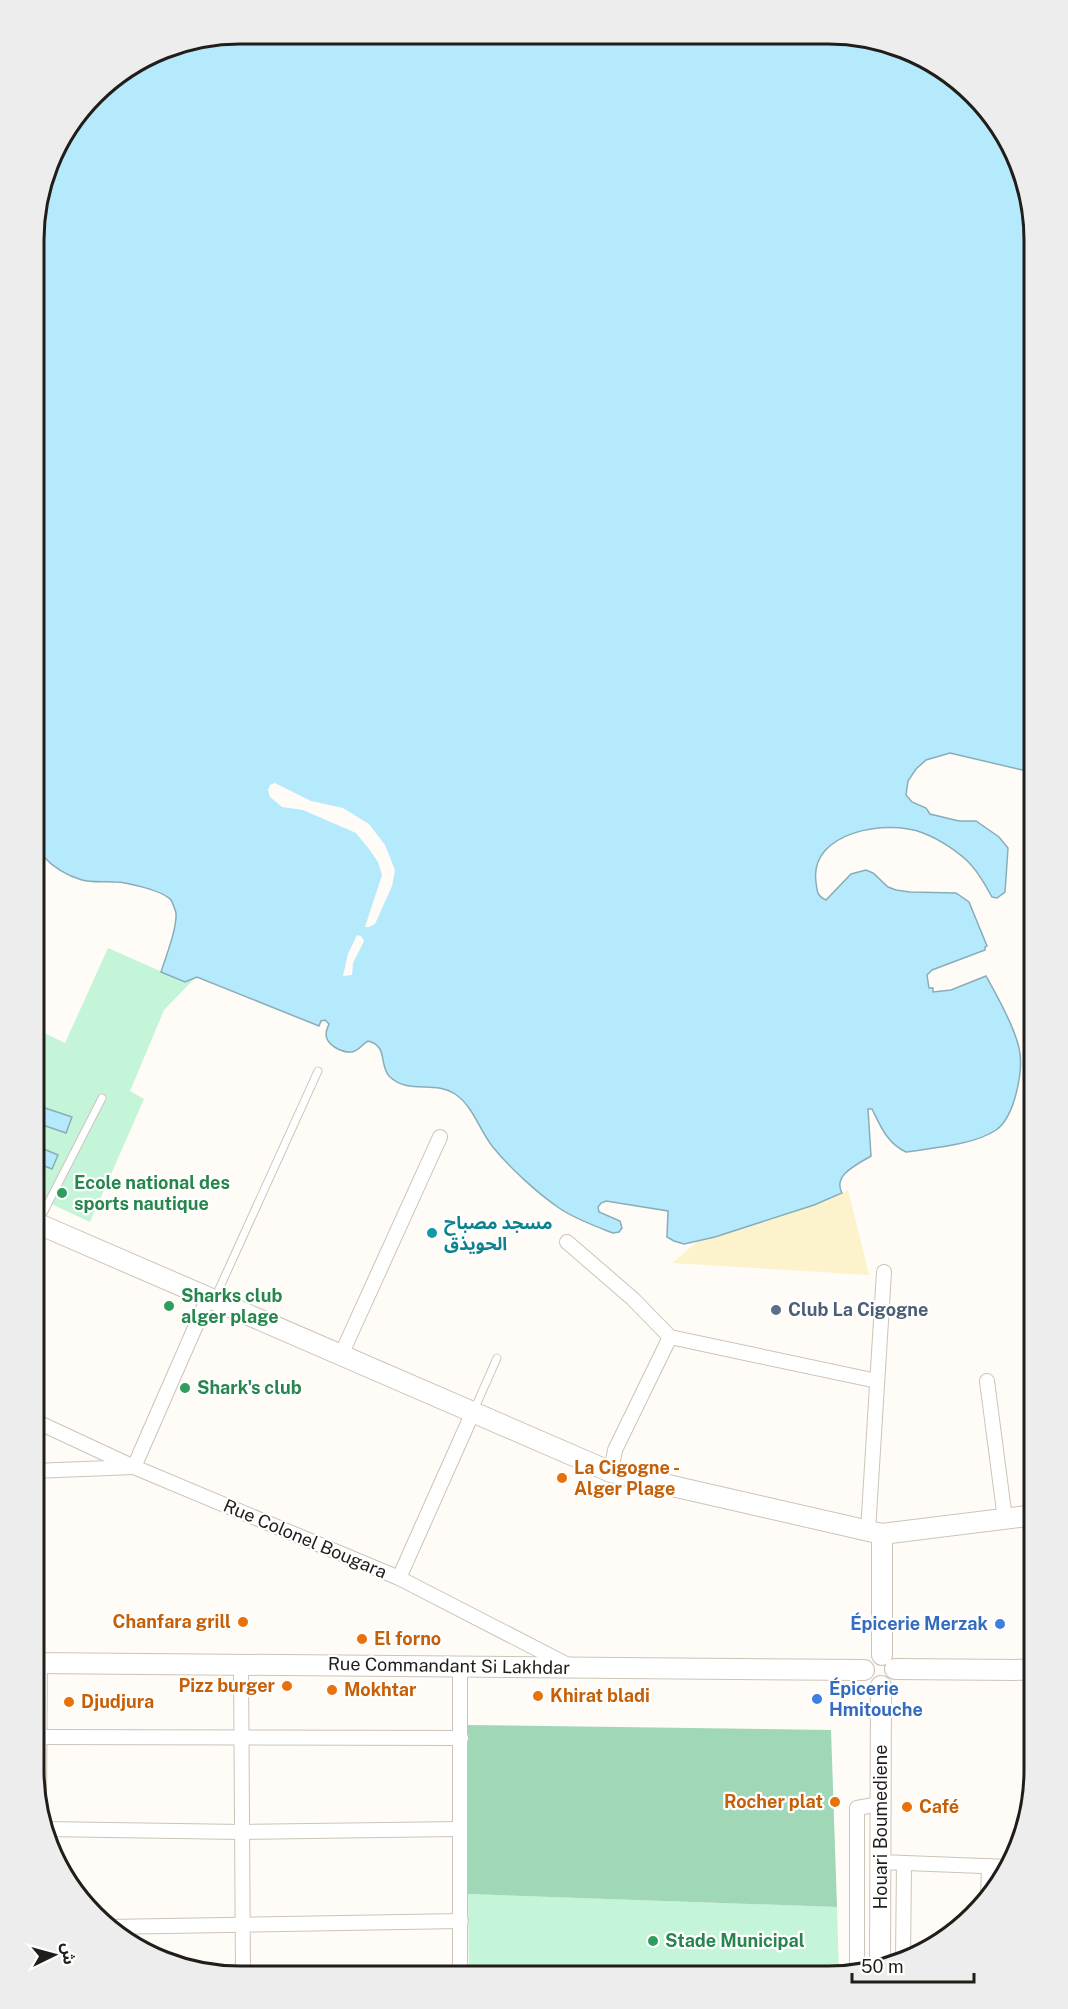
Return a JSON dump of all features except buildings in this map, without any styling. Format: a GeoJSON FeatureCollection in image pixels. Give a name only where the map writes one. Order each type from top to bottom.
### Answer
{"type":"FeatureCollection","features":[{"type":"Feature","properties":{"kind":"main road"},"geometry":{"type":"LineString","coordinates":[[44,1226],[611,1472],[875,1533],[1024,1516]]}},
{"type":"Feature","properties":{"kind":"main road"},"geometry":{"type":"LineString","coordinates":[[875,1533],[889,1662],[892,1680],[882,1686],[869,1682],[864,1670],[868,1660],[872,1657],[889,1662],[1024,1669]]}},
{"type":"Feature","properties":{"kind":"main road","name":"Rue Commandant Si Lakhdar"},"geometry":{"type":"LineString","coordinates":[[44,1663],[864,1670]]}},
{"type":"Feature","properties":{"kind":"main road","name":"Houari Boumediene"},"geometry":{"type":"LineString","coordinates":[[880,1959],[882,1686]]}},
{"type":"Feature","properties":{"kind":"street"},"geometry":{"type":"LineString","coordinates":[[341,1355],[440,1137]]}},
{"type":"Feature","properties":{"kind":"street"},"geometry":{"type":"LineString","coordinates":[[567,1242],[633,1299],[670,1337],[877,1381]]}},
{"type":"Feature","properties":{"kind":"street"},"geometry":{"type":"LineString","coordinates":[[875,1533],[877,1381],[884,1272]]}},
{"type":"Feature","properties":{"kind":"street"},"geometry":{"type":"LineString","coordinates":[[44,1471],[134,1467],[211,1299]]}},
{"type":"Feature","properties":{"kind":"street"},"geometry":{"type":"LineString","coordinates":[[611,1472],[615,1450],[670,1337]]}},
{"type":"Feature","properties":{"kind":"street"},"geometry":{"type":"LineString","coordinates":[[987,1381],[1005,1519]]}},
{"type":"Feature","properties":{"kind":"street"},"geometry":{"type":"LineString","coordinates":[[399,1578],[472,1412]]}},
{"type":"Feature","properties":{"kind":"street","name":"Rue Colonel Bougara"},"geometry":{"type":"LineString","coordinates":[[44,1425],[134,1467],[399,1578],[572,1667]]}},
{"type":"Feature","properties":{"kind":"street"},"geometry":{"type":"LineString","coordinates":[[241,1664],[243,1966]]}},
{"type":"Feature","properties":{"kind":"street"},"geometry":{"type":"LineString","coordinates":[[460,1666],[460,1966]]}},
{"type":"Feature","properties":{"kind":"street"},"geometry":{"type":"LineString","coordinates":[[44,1737],[461,1738]]}},
{"type":"Feature","properties":{"kind":"street"},"geometry":{"type":"LineString","coordinates":[[857,1963],[856,1808],[880,1804]]}},
{"type":"Feature","properties":{"kind":"street"},"geometry":{"type":"LineString","coordinates":[[53,1829],[242,1832],[459,1829]]}},
{"type":"Feature","properties":{"kind":"street"},"geometry":{"type":"LineString","coordinates":[[880,1862],[998,1867]]}},
{"type":"Feature","properties":{"kind":"street"},"geometry":{"type":"LineString","coordinates":[[903,1950],[904,1863]]}},
{"type":"Feature","properties":{"kind":"street"},"geometry":{"type":"LineString","coordinates":[[988,1866],[988,1883]]}},
{"type":"Feature","properties":{"kind":"street"},"geometry":{"type":"LineString","coordinates":[[123,1927],[461,1921]]}},
{"type":"Feature","properties":{"kind":"lane"},"geometry":{"type":"LineString","coordinates":[[211,1299],[318,1071]]}},
{"type":"Feature","properties":{"kind":"lane"},"geometry":{"type":"LineString","coordinates":[[44,1207],[102,1098]]}},
{"type":"Feature","properties":{"kind":"lane"},"geometry":{"type":"LineString","coordinates":[[472,1412],[497,1358]]}},
{"type":"Feature","properties":{"kind":"green space"},"geometry":{"type":"Polygon","coordinates":[[[108,948],[185,982],[196,977],[164,1010],[130,1091],[144,1099],[90,1222],[44,1201],[44,1033],[65,1043],[108,948]]]}},
{"type":"Feature","properties":{"kind":"green space"},"geometry":{"type":"Polygon","coordinates":[[[467,1725],[831,1730],[837,1907],[468,1894],[467,1725]]]}},
{"type":"Feature","properties":{"kind":"green space","name":"Stade Municipal"},"geometry":{"type":"Polygon","coordinates":[[[468,1894],[837,1907],[839,1965],[469,1966],[468,1894]]]}},
{"type":"Feature","properties":{"kind":"sand"},"geometry":{"type":"Polygon","coordinates":[[[848,1190],[869,1275],[672,1263],[697,1242],[814,1205],[848,1190]]]}},
{"type":"Feature","properties":{"kind":"water"},"geometry":{"type":"Polygon","coordinates":[[[227,44],[841,44],[867,47],[915,64],[958,92],[976,110],[1004,153],[1014,177],[1021,201],[1024,227],[1024,770],[950,753],[926,760],[916,769],[908,781],[906,795],[912,802],[926,808],[930,814],[959,821],[976,821],[999,837],[1008,848],[1005,892],[997,898],[992,897],[975,869],[956,851],[943,843],[923,833],[891,828],[854,833],[838,840],[825,851],[817,865],[816,882],[818,893],[826,900],[851,874],[866,870],[873,873],[888,887],[896,890],[956,893],[969,902],[987,946],[985,950],[932,970],[927,975],[929,988],[933,988],[933,992],[951,990],[986,976],[1009,1021],[1019,1048],[1019,1080],[1008,1115],[996,1130],[965,1142],[906,1152],[889,1139],[872,1109],[868,1109],[871,1156],[853,1166],[843,1175],[840,1181],[842,1193],[814,1205],[715,1237],[684,1244],[667,1237],[668,1211],[606,1201],[598,1207],[599,1212],[620,1221],[622,1228],[619,1232],[613,1233],[565,1212],[532,1187],[492,1146],[467,1105],[455,1094],[439,1088],[405,1085],[390,1077],[384,1067],[381,1051],[374,1043],[368,1041],[359,1049],[348,1052],[335,1048],[327,1038],[329,1024],[325,1020],[321,1021],[319,1026],[197,977],[185,982],[161,972],[176,919],[171,900],[167,897],[153,890],[127,884],[82,880],[56,867],[44,857],[45,214],[58,165],[70,142],[92,110],[110,92],[142,70],[177,54],[201,47],[227,44]]]}},
{"type":"Feature","properties":{"kind":"water"},"geometry":{"type":"Polygon","coordinates":[[[44,1108],[72,1117],[66,1133],[44,1125],[44,1108]]]}},
{"type":"Feature","properties":{"kind":"water"},"geometry":{"type":"Polygon","coordinates":[[[44,1149],[58,1155],[52,1169],[44,1166],[44,1149]]]}},
{"type":"Feature","properties":{"kind":"pier"},"geometry":{"type":"Polygon","coordinates":[[[275,783],[311,801],[343,808],[369,824],[385,845],[395,870],[392,886],[375,924],[365,927],[382,875],[378,862],[369,849],[356,833],[303,810],[282,807],[270,797],[268,790],[270,785],[275,783]]]}},
{"type":"Feature","properties":{"kind":"pier"},"geometry":{"type":"Polygon","coordinates":[[[357,935],[361,936],[364,941],[353,963],[352,975],[343,976],[348,954],[357,935]]]}},
{"type":"Feature","properties":{"kind":"place","name":"Ecole national des sports nautique"},"geometry":{"type":"Point","coordinates":[62,1193]}},
{"type":"Feature","properties":{"kind":"place","name":"مسجد مصباح الحويذق"},"geometry":{"type":"Point","coordinates":[432,1233]}},
{"type":"Feature","properties":{"kind":"place","name":"Sharks club alger plage"},"geometry":{"type":"Point","coordinates":[169,1306]}},
{"type":"Feature","properties":{"kind":"place","name":"Club La Cigogne"},"geometry":{"type":"Point","coordinates":[776,1310]}},
{"type":"Feature","properties":{"kind":"place","name":"Shark's club"},"geometry":{"type":"Point","coordinates":[185,1388]}},
{"type":"Feature","properties":{"kind":"place","name":"La Cigogne - Alger Plage"},"geometry":{"type":"Point","coordinates":[562,1478]}},
{"type":"Feature","properties":{"kind":"place","name":"Chanfara grill"},"geometry":{"type":"Point","coordinates":[243,1622]}},
{"type":"Feature","properties":{"kind":"place","name":"Épicerie Merzak"},"geometry":{"type":"Point","coordinates":[1000,1624]}},
{"type":"Feature","properties":{"kind":"place","name":"El forno"},"geometry":{"type":"Point","coordinates":[362,1639]}},
{"type":"Feature","properties":{"kind":"place","name":"Pizz burger"},"geometry":{"type":"Point","coordinates":[287,1686]}},
{"type":"Feature","properties":{"kind":"place","name":"Mokhtar"},"geometry":{"type":"Point","coordinates":[332,1690]}},
{"type":"Feature","properties":{"kind":"place","name":"Khirat bladi"},"geometry":{"type":"Point","coordinates":[538,1696]}},
{"type":"Feature","properties":{"kind":"place","name":"Épicerie Hmitouche"},"geometry":{"type":"Point","coordinates":[817,1699]}},
{"type":"Feature","properties":{"kind":"place","name":"Djudjura"},"geometry":{"type":"Point","coordinates":[69,1702]}},
{"type":"Feature","properties":{"kind":"place","name":"Rocher plat"},"geometry":{"type":"Point","coordinates":[835,1802]}},
{"type":"Feature","properties":{"kind":"place","name":"Café"},"geometry":{"type":"Point","coordinates":[907,1807]}},
{"type":"Feature","properties":{"kind":"place","name":"Stade Municipal"},"geometry":{"type":"Point","coordinates":[653,1941]}}]}
